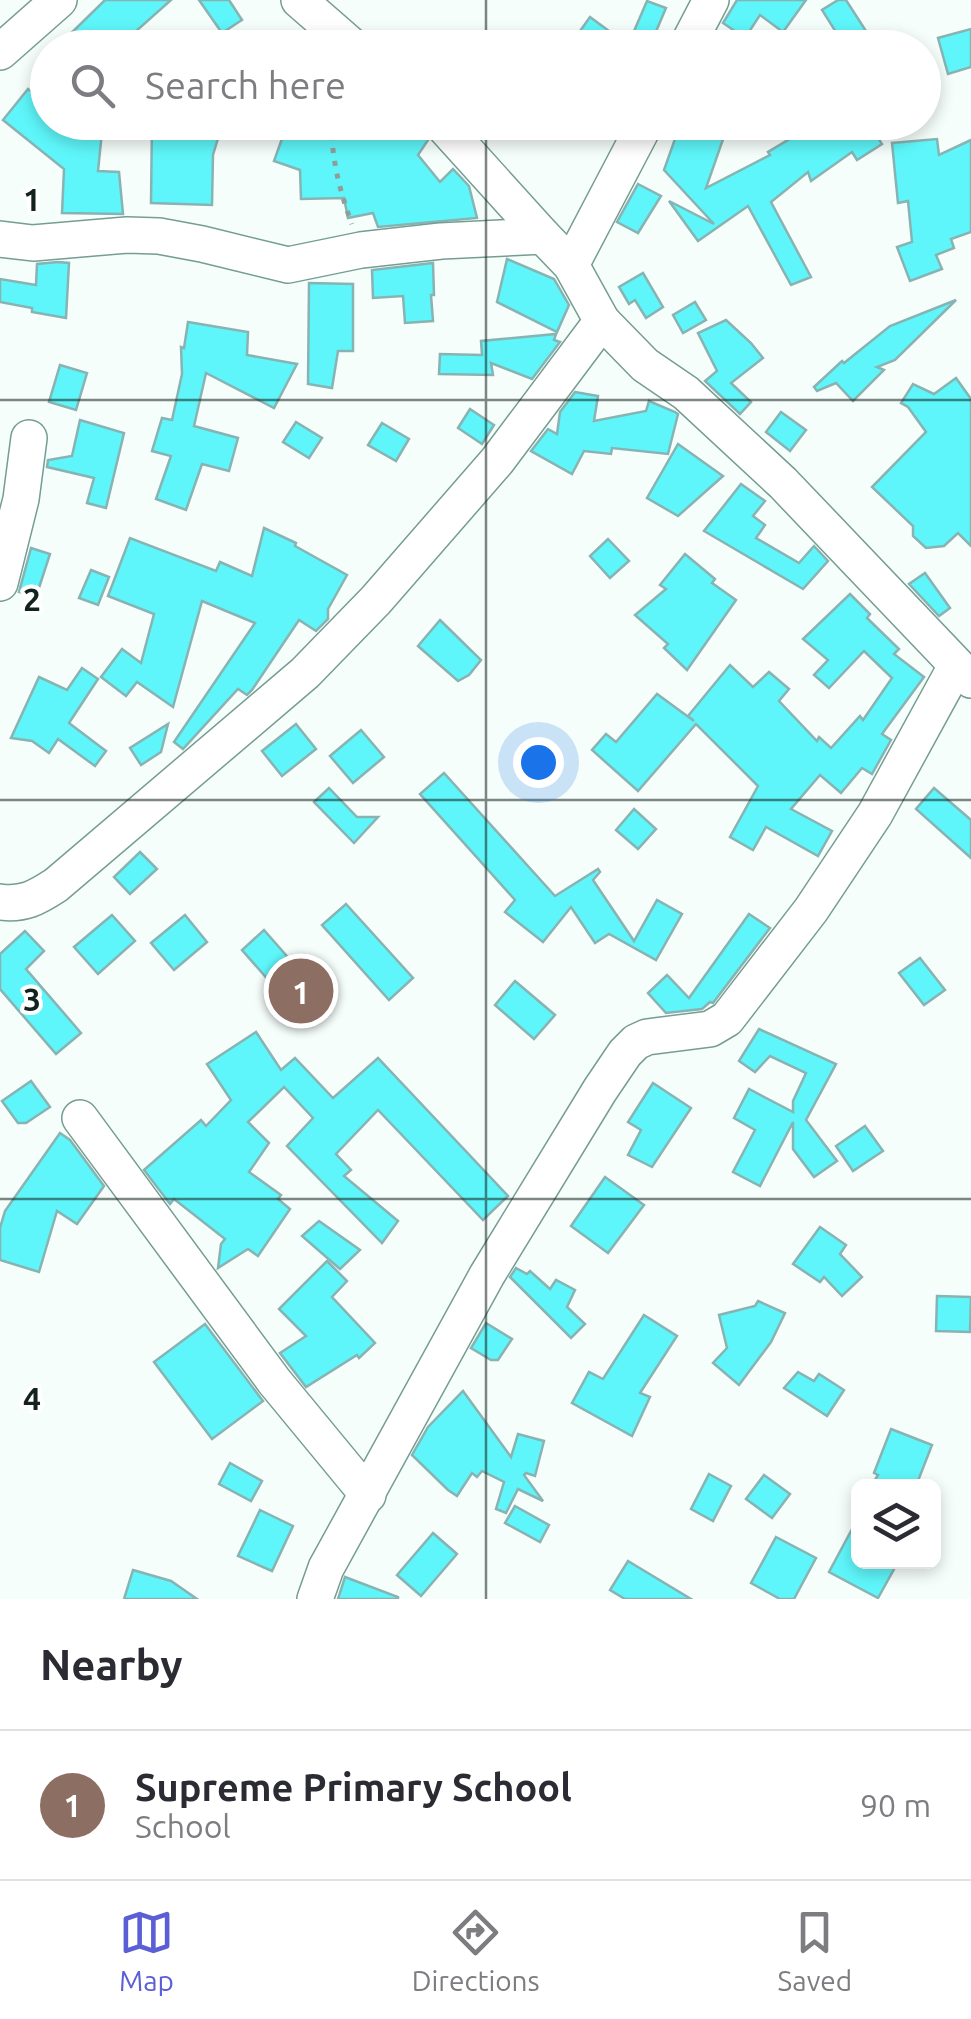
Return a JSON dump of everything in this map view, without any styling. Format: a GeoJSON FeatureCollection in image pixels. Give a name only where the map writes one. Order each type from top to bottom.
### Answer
{"type":"FeatureCollection","features":[{"type":"Feature","properties":{"kind":"street"},"geometry":{"type":"LineString","coordinates":[[0,52],[59,0]]}},
{"type":"Feature","properties":{"kind":"street"},"geometry":{"type":"LineString","coordinates":[[298,0],[333,30]]}},
{"type":"Feature","properties":{"kind":"street"},"geometry":{"type":"LineString","coordinates":[[695,30],[710,0]]}},
{"type":"Feature","properties":{"kind":"street"},"geometry":{"type":"LineString","coordinates":[[315,1599],[326,1568],[488,1275],[625,1053],[647,1036],[710,1029],[727,1020],[810,910],[964,673],[783,482],[686,393],[645,365],[602,321],[571,265],[456,140]]}},
{"type":"Feature","properties":{"kind":"street"},"geometry":{"type":"LineString","coordinates":[[571,265],[637,140]]}},
{"type":"Feature","properties":{"kind":"street"},"geometry":{"type":"LineString","coordinates":[[0,238],[33,243],[159,236],[288,264],[441,240],[543,236]]}},
{"type":"Feature","properties":{"kind":"street"},"geometry":{"type":"LineString","coordinates":[[0,902],[32,900],[56,885],[305,673],[376,600],[497,461],[602,321]]}},
{"type":"Feature","properties":{"kind":"street"},"geometry":{"type":"LineString","coordinates":[[0,583],[21,499],[28,438]]}},
{"type":"Feature","properties":{"kind":"street"},"geometry":{"type":"LineString","coordinates":[[80,1118],[274,1381],[368,1495]]}},
{"type":"Feature","properties":{"kind":"path"},"geometry":{"type":"LineString","coordinates":[[331,140],[338,188],[362,250]]}},
{"type":"Feature","properties":{"kind":"building"},"geometry":{"type":"Polygon","coordinates":[[[105,0],[171,0],[137,30],[74,30],[105,0]]]}},
{"type":"Feature","properties":{"kind":"building"},"geometry":{"type":"Polygon","coordinates":[[[199,0],[229,0],[242,20],[220,30],[199,0]]]}},
{"type":"Feature","properties":{"kind":"building"},"geometry":{"type":"Polygon","coordinates":[[[737,0],[806,0],[784,30],[760,15],[750,30],[733,30],[723,23],[737,0]]]}},
{"type":"Feature","properties":{"kind":"building"},"geometry":{"type":"Polygon","coordinates":[[[838,0],[846,0],[865,30],[835,30],[822,10],[838,0]]]}},
{"type":"Feature","properties":{"kind":"building"},"geometry":{"type":"Polygon","coordinates":[[[647,1],[666,8],[657,30],[634,30],[647,1]]]}},
{"type":"Feature","properties":{"kind":"building"},"geometry":{"type":"Polygon","coordinates":[[[590,17],[608,30],[581,30],[590,17]]]}},
{"type":"Feature","properties":{"kind":"building"},"geometry":{"type":"Polygon","coordinates":[[[971,29],[971,67],[948,74],[941,37],[971,29]]]}},
{"type":"Feature","properties":{"kind":"building"},"geometry":{"type":"Polygon","coordinates":[[[28,89],[30,140],[101,140],[98,171],[119,172],[123,214],[62,213],[64,169],[3,120],[28,89]]]}},
{"type":"Feature","properties":{"kind":"building"},"geometry":{"type":"Polygon","coordinates":[[[152,140],[218,140],[213,155],[212,205],[151,203],[152,140]]]}},
{"type":"Feature","properties":{"kind":"building"},"geometry":{"type":"Polygon","coordinates":[[[282,140],[428,140],[418,155],[440,182],[453,169],[469,186],[477,218],[378,227],[373,213],[348,218],[344,198],[301,199],[300,170],[274,161],[282,140]]]}},
{"type":"Feature","properties":{"kind":"building"},"geometry":{"type":"Polygon","coordinates":[[[675,140],[723,140],[706,188],[770,155],[768,152],[788,140],[879,140],[882,144],[857,160],[852,152],[811,181],[808,172],[771,202],[811,277],[791,285],[748,206],[698,241],[669,201],[714,224],[664,170],[675,140]]]}},
{"type":"Feature","properties":{"kind":"building"},"geometry":{"type":"Polygon","coordinates":[[[937,140],[939,155],[971,140],[971,232],[951,239],[954,248],[936,255],[942,269],[910,281],[897,247],[912,242],[908,201],[898,203],[892,143],[937,140]]]}},
{"type":"Feature","properties":{"kind":"building"},"geometry":{"type":"Polygon","coordinates":[[[638,184],[661,196],[638,233],[617,222],[638,184]]]}},
{"type":"Feature","properties":{"kind":"building"},"geometry":{"type":"Polygon","coordinates":[[[507,259],[554,279],[569,305],[557,332],[497,302],[507,259]]]}},
{"type":"Feature","properties":{"kind":"building"},"geometry":{"type":"Polygon","coordinates":[[[69,263],[66,318],[0,302],[0,279],[36,285],[37,264],[69,263]]]}},
{"type":"Feature","properties":{"kind":"building"},"geometry":{"type":"Polygon","coordinates":[[[433,263],[433,321],[405,323],[403,296],[373,298],[372,270],[433,263]]]}},
{"type":"Feature","properties":{"kind":"building"},"geometry":{"type":"Polygon","coordinates":[[[643,273],[663,307],[646,318],[635,300],[629,304],[619,287],[643,273]]]}},
{"type":"Feature","properties":{"kind":"building"},"geometry":{"type":"Polygon","coordinates":[[[309,283],[353,284],[353,351],[338,351],[332,388],[308,384],[309,283]]]}},
{"type":"Feature","properties":{"kind":"building"},"geometry":{"type":"Polygon","coordinates":[[[956,300],[895,360],[877,367],[884,370],[853,401],[836,383],[817,391],[814,387],[890,326],[956,300]]]}},
{"type":"Feature","properties":{"kind":"building"},"geometry":{"type":"Polygon","coordinates":[[[695,302],[706,320],[683,333],[673,315],[695,302]]]}},
{"type":"Feature","properties":{"kind":"building"},"geometry":{"type":"Polygon","coordinates":[[[726,320],[763,358],[731,383],[751,402],[740,414],[705,381],[717,371],[698,333],[726,320]]]}},
{"type":"Feature","properties":{"kind":"building"},"geometry":{"type":"Polygon","coordinates":[[[188,322],[248,332],[247,355],[297,364],[274,408],[206,373],[194,426],[238,438],[229,471],[202,464],[186,510],[156,499],[171,456],[152,451],[162,418],[172,420],[188,322]]]}},
{"type":"Feature","properties":{"kind":"building"},"geometry":{"type":"Polygon","coordinates":[[[556,334],[554,340],[560,342],[532,379],[491,363],[493,375],[439,374],[440,354],[482,355],[481,341],[556,334]]]}},
{"type":"Feature","properties":{"kind":"building"},"geometry":{"type":"Polygon","coordinates":[[[60,365],[87,373],[76,410],[49,402],[60,365]]]}},
{"type":"Feature","properties":{"kind":"building"},"geometry":{"type":"Polygon","coordinates":[[[956,378],[971,399],[971,546],[958,533],[944,546],[926,548],[913,536],[913,526],[872,487],[926,432],[901,403],[913,384],[934,394],[956,378]]]}},
{"type":"Feature","properties":{"kind":"building"},"geometry":{"type":"Polygon","coordinates":[[[575,392],[598,396],[594,421],[646,411],[649,401],[678,414],[668,454],[612,448],[611,454],[584,451],[572,474],[531,451],[548,429],[557,434],[560,412],[575,392]]]}},
{"type":"Feature","properties":{"kind":"building"},"geometry":{"type":"Polygon","coordinates":[[[470,409],[494,425],[482,444],[458,428],[470,409]]]}},
{"type":"Feature","properties":{"kind":"building"},"geometry":{"type":"Polygon","coordinates":[[[781,412],[806,430],[790,451],[766,432],[781,412]]]}},
{"type":"Feature","properties":{"kind":"building"},"geometry":{"type":"Polygon","coordinates":[[[80,420],[124,433],[106,508],[87,503],[94,478],[47,467],[48,460],[72,456],[80,420]]]}},
{"type":"Feature","properties":{"kind":"building"},"geometry":{"type":"Polygon","coordinates":[[[296,422],[322,438],[309,458],[283,442],[296,422]]]}},
{"type":"Feature","properties":{"kind":"building"},"geometry":{"type":"Polygon","coordinates":[[[382,423],[409,439],[396,461],[368,445],[382,423]]]}},
{"type":"Feature","properties":{"kind":"building"},"geometry":{"type":"Polygon","coordinates":[[[678,444],[723,476],[678,516],[647,498],[678,444]]]}},
{"type":"Feature","properties":{"kind":"building"},"geometry":{"type":"Polygon","coordinates":[[[741,484],[765,501],[753,516],[765,525],[756,538],[799,563],[814,546],[828,561],[803,589],[704,531],[741,484]]]}},
{"type":"Feature","properties":{"kind":"building"},"geometry":{"type":"Polygon","coordinates":[[[264,528],[347,575],[328,609],[328,619],[316,631],[299,620],[252,690],[247,695],[238,689],[183,749],[174,742],[255,623],[202,601],[173,707],[137,682],[126,696],[101,677],[122,649],[141,663],[154,614],[108,596],[130,538],[216,571],[220,562],[252,576],[264,528]]]}},
{"type":"Feature","properties":{"kind":"building"},"geometry":{"type":"Polygon","coordinates":[[[608,539],[629,561],[610,578],[590,556],[608,539]]]}},
{"type":"Feature","properties":{"kind":"building"},"geometry":{"type":"Polygon","coordinates":[[[31,548],[50,554],[36,597],[19,592],[31,548]]]}},
{"type":"Feature","properties":{"kind":"building"},"geometry":{"type":"Polygon","coordinates":[[[685,554],[715,579],[712,583],[736,600],[687,670],[664,648],[668,644],[635,615],[666,589],[660,585],[685,554]]]}},
{"type":"Feature","properties":{"kind":"building"},"geometry":{"type":"Polygon","coordinates":[[[91,570],[109,577],[98,605],[79,598],[91,570]]]}},
{"type":"Feature","properties":{"kind":"building"},"geometry":{"type":"Polygon","coordinates":[[[925,573],[950,608],[939,616],[909,584],[925,573]]]}},
{"type":"Feature","properties":{"kind":"building"},"geometry":{"type":"Polygon","coordinates":[[[850,594],[870,614],[867,618],[899,649],[894,654],[924,677],[882,734],[891,740],[872,774],[862,768],[841,793],[820,775],[791,809],[832,831],[818,856],[766,827],[753,850],[730,837],[758,786],[696,724],[638,791],[592,750],[606,734],[616,742],[657,694],[694,721],[688,716],[730,665],[753,687],[769,672],[789,689],[779,701],[817,741],[819,737],[831,748],[860,716],[863,720],[892,678],[864,651],[829,688],[814,675],[828,660],[803,639],[850,594]]]}},
{"type":"Feature","properties":{"kind":"building"},"geometry":{"type":"Polygon","coordinates":[[[440,620],[481,660],[458,681],[418,646],[440,620]]]}},
{"type":"Feature","properties":{"kind":"building"},"geometry":{"type":"Polygon","coordinates":[[[82,668],[98,679],[69,723],[106,751],[95,766],[58,739],[49,753],[32,741],[11,738],[39,677],[67,690],[82,668]]]}},
{"type":"Feature","properties":{"kind":"building"},"geometry":{"type":"Polygon","coordinates":[[[168,724],[161,752],[141,765],[130,748],[168,724]]]}},
{"type":"Feature","properties":{"kind":"building"},"geometry":{"type":"Polygon","coordinates":[[[296,724],[316,749],[282,776],[262,751],[296,724]]]}},
{"type":"Feature","properties":{"kind":"building"},"geometry":{"type":"Polygon","coordinates":[[[361,730],[384,757],[353,783],[330,756],[361,730]]]}},
{"type":"Feature","properties":{"kind":"building"},"geometry":{"type":"Polygon","coordinates":[[[444,773],[555,896],[598,869],[600,872],[593,880],[634,941],[657,900],[682,914],[656,960],[609,934],[595,943],[571,907],[543,942],[505,912],[515,900],[420,794],[444,773]]]}},
{"type":"Feature","properties":{"kind":"building"},"geometry":{"type":"Polygon","coordinates":[[[329,788],[357,817],[378,817],[354,843],[314,802],[329,788]]]}},
{"type":"Feature","properties":{"kind":"building"},"geometry":{"type":"Polygon","coordinates":[[[934,788],[971,820],[971,858],[916,809],[934,788]]]}},
{"type":"Feature","properties":{"kind":"building"},"geometry":{"type":"Polygon","coordinates":[[[634,809],[656,829],[638,849],[616,830],[634,809]]]}},
{"type":"Feature","properties":{"kind":"building"},"geometry":{"type":"Polygon","coordinates":[[[140,852],[157,869],[130,894],[114,877],[140,852]]]}},
{"type":"Feature","properties":{"kind":"building"},"geometry":{"type":"Polygon","coordinates":[[[346,904],[413,978],[389,1000],[322,925],[346,904]]]}},
{"type":"Feature","properties":{"kind":"building"},"geometry":{"type":"Polygon","coordinates":[[[749,914],[770,928],[713,1003],[702,1009],[666,1013],[648,993],[667,975],[689,998],[749,914]]]}},
{"type":"Feature","properties":{"kind":"building"},"geometry":{"type":"Polygon","coordinates":[[[112,915],[135,941],[98,974],[74,947],[112,915]]]}},
{"type":"Feature","properties":{"kind":"building"},"geometry":{"type":"Polygon","coordinates":[[[185,915],[207,942],[174,970],[151,943],[185,915]]]}},
{"type":"Feature","properties":{"kind":"building"},"geometry":{"type":"Polygon","coordinates":[[[264,930],[327,1002],[305,1022],[242,950],[264,930]]]}},
{"type":"Feature","properties":{"kind":"building"},"geometry":{"type":"Polygon","coordinates":[[[25,931],[44,951],[26,969],[81,1033],[56,1054],[0,989],[0,954],[25,931]]]}},
{"type":"Feature","properties":{"kind":"building"},"geometry":{"type":"Polygon","coordinates":[[[920,958],[945,990],[924,1005],[899,973],[920,958]]]}},
{"type":"Feature","properties":{"kind":"building"},"geometry":{"type":"Polygon","coordinates":[[[515,981],[555,1015],[534,1039],[495,1005],[515,981]]]}},
{"type":"Feature","properties":{"kind":"building"},"geometry":{"type":"Polygon","coordinates":[[[759,1029],[836,1064],[806,1120],[837,1161],[814,1177],[793,1149],[793,1122],[760,1186],[733,1172],[755,1130],[734,1118],[749,1089],[793,1112],[793,1101],[806,1073],[770,1056],[755,1072],[739,1061],[759,1029]]]}},
{"type":"Feature","properties":{"kind":"building"},"geometry":{"type":"Polygon","coordinates":[[[256,1032],[281,1070],[295,1058],[333,1098],[378,1058],[508,1196],[483,1220],[378,1110],[336,1154],[351,1170],[344,1176],[398,1221],[382,1243],[287,1146],[313,1118],[284,1087],[248,1122],[269,1143],[249,1172],[281,1195],[278,1199],[290,1209],[258,1256],[248,1249],[218,1268],[225,1239],[174,1199],[170,1204],[144,1170],[201,1120],[206,1126],[231,1100],[207,1064],[256,1032]]]}},
{"type":"Feature","properties":{"kind":"building"},"geometry":{"type":"Polygon","coordinates":[[[31,1081],[50,1107],[26,1123],[18,1123],[2,1101],[31,1081]]]}},
{"type":"Feature","properties":{"kind":"building"},"geometry":{"type":"Polygon","coordinates":[[[653,1083],[691,1108],[652,1167],[628,1155],[641,1130],[628,1122],[653,1083]]]}},
{"type":"Feature","properties":{"kind":"building"},"geometry":{"type":"Polygon","coordinates":[[[865,1126],[883,1151],[853,1171],[836,1146],[865,1126]]]}},
{"type":"Feature","properties":{"kind":"building"},"geometry":{"type":"Polygon","coordinates":[[[60,1133],[70,1140],[104,1186],[77,1224],[57,1211],[39,1272],[0,1260],[0,1228],[5,1211],[60,1133]]]}},
{"type":"Feature","properties":{"kind":"building"},"geometry":{"type":"Polygon","coordinates":[[[605,1177],[644,1205],[608,1253],[571,1226],[605,1177]]]}},
{"type":"Feature","properties":{"kind":"building"},"geometry":{"type":"Polygon","coordinates":[[[319,1221],[360,1250],[340,1269],[302,1236],[319,1221]]]}},
{"type":"Feature","properties":{"kind":"building"},"geometry":{"type":"Polygon","coordinates":[[[820,1227],[846,1245],[840,1254],[862,1277],[842,1296],[824,1277],[820,1282],[793,1264],[820,1227]]]}},
{"type":"Feature","properties":{"kind":"building"},"geometry":{"type":"Polygon","coordinates":[[[327,1261],[347,1281],[332,1297],[375,1343],[359,1358],[357,1355],[306,1387],[280,1353],[306,1336],[279,1309],[327,1261]]]}},
{"type":"Feature","properties":{"kind":"building"},"geometry":{"type":"Polygon","coordinates":[[[516,1268],[527,1274],[530,1271],[550,1289],[556,1280],[575,1290],[567,1307],[585,1324],[571,1338],[510,1277],[516,1268]]]}},
{"type":"Feature","properties":{"kind":"building"},"geometry":{"type":"Polygon","coordinates":[[[937,1296],[971,1297],[970,1332],[936,1331],[937,1296]]]}},
{"type":"Feature","properties":{"kind":"building"},"geometry":{"type":"Polygon","coordinates":[[[758,1301],[785,1313],[771,1342],[739,1385],[713,1363],[727,1348],[719,1315],[755,1306],[758,1301]]]}},
{"type":"Feature","properties":{"kind":"building"},"geometry":{"type":"Polygon","coordinates":[[[644,1315],[677,1336],[640,1393],[650,1397],[632,1436],[572,1403],[589,1372],[603,1379],[644,1315]]]}},
{"type":"Feature","properties":{"kind":"building"},"geometry":{"type":"Polygon","coordinates":[[[486,1323],[512,1339],[498,1360],[471,1348],[486,1323]]]}},
{"type":"Feature","properties":{"kind":"building"},"geometry":{"type":"Polygon","coordinates":[[[205,1324],[263,1401],[212,1439],[154,1362],[205,1324]]]}},
{"type":"Feature","properties":{"kind":"building"},"geometry":{"type":"Polygon","coordinates":[[[798,1372],[814,1381],[819,1374],[844,1390],[827,1416],[784,1388],[798,1372]]]}},
{"type":"Feature","properties":{"kind":"building"},"geometry":{"type":"Polygon","coordinates":[[[463,1391],[511,1457],[518,1434],[544,1441],[535,1476],[524,1475],[543,1501],[518,1489],[506,1513],[496,1509],[504,1482],[482,1471],[477,1477],[472,1473],[457,1496],[412,1455],[428,1427],[463,1391]]]}},
{"type":"Feature","properties":{"kind":"building"},"geometry":{"type":"Polygon","coordinates":[[[891,1429],[932,1445],[919,1479],[875,1479],[878,1475],[874,1473],[891,1429]]]}},
{"type":"Feature","properties":{"kind":"building"},"geometry":{"type":"Polygon","coordinates":[[[230,1463],[262,1481],[251,1501],[219,1484],[230,1463]]]}},
{"type":"Feature","properties":{"kind":"building"},"geometry":{"type":"Polygon","coordinates":[[[709,1474],[731,1486],[713,1521],[691,1509],[709,1474]]]}},
{"type":"Feature","properties":{"kind":"building"},"geometry":{"type":"Polygon","coordinates":[[[764,1475],[790,1494],[772,1518],[746,1499],[764,1475]]]}},
{"type":"Feature","properties":{"kind":"building"},"geometry":{"type":"Polygon","coordinates":[[[515,1506],[549,1525],[540,1542],[505,1523],[515,1506]]]}},
{"type":"Feature","properties":{"kind":"building"},"geometry":{"type":"Polygon","coordinates":[[[260,1510],[293,1526],[272,1571],[238,1556],[260,1510]]]}},
{"type":"Feature","properties":{"kind":"building"},"geometry":{"type":"Polygon","coordinates":[[[851,1531],[851,1569],[894,1569],[878,1598],[829,1572],[851,1531]]]}},
{"type":"Feature","properties":{"kind":"building"},"geometry":{"type":"Polygon","coordinates":[[[433,1533],[457,1554],[421,1596],[397,1575],[433,1533]]]}},
{"type":"Feature","properties":{"kind":"building"},"geometry":{"type":"Polygon","coordinates":[[[776,1537],[816,1558],[794,1599],[780,1599],[751,1583],[776,1537]]]}},
{"type":"Feature","properties":{"kind":"building"},"geometry":{"type":"Polygon","coordinates":[[[628,1561],[691,1599],[625,1599],[610,1590],[628,1561]]]}},
{"type":"Feature","properties":{"kind":"building"},"geometry":{"type":"Polygon","coordinates":[[[133,1570],[171,1581],[197,1599],[124,1599],[133,1570]]]}},
{"type":"Feature","properties":{"kind":"building"},"geometry":{"type":"Polygon","coordinates":[[[345,1577],[398,1597],[398,1599],[338,1599],[345,1577]]]}},
{"type":"Feature","properties":{"kind":"place","name":"Supreme Primary School"},"geometry":{"type":"Point","coordinates":[301,991]}}]}
